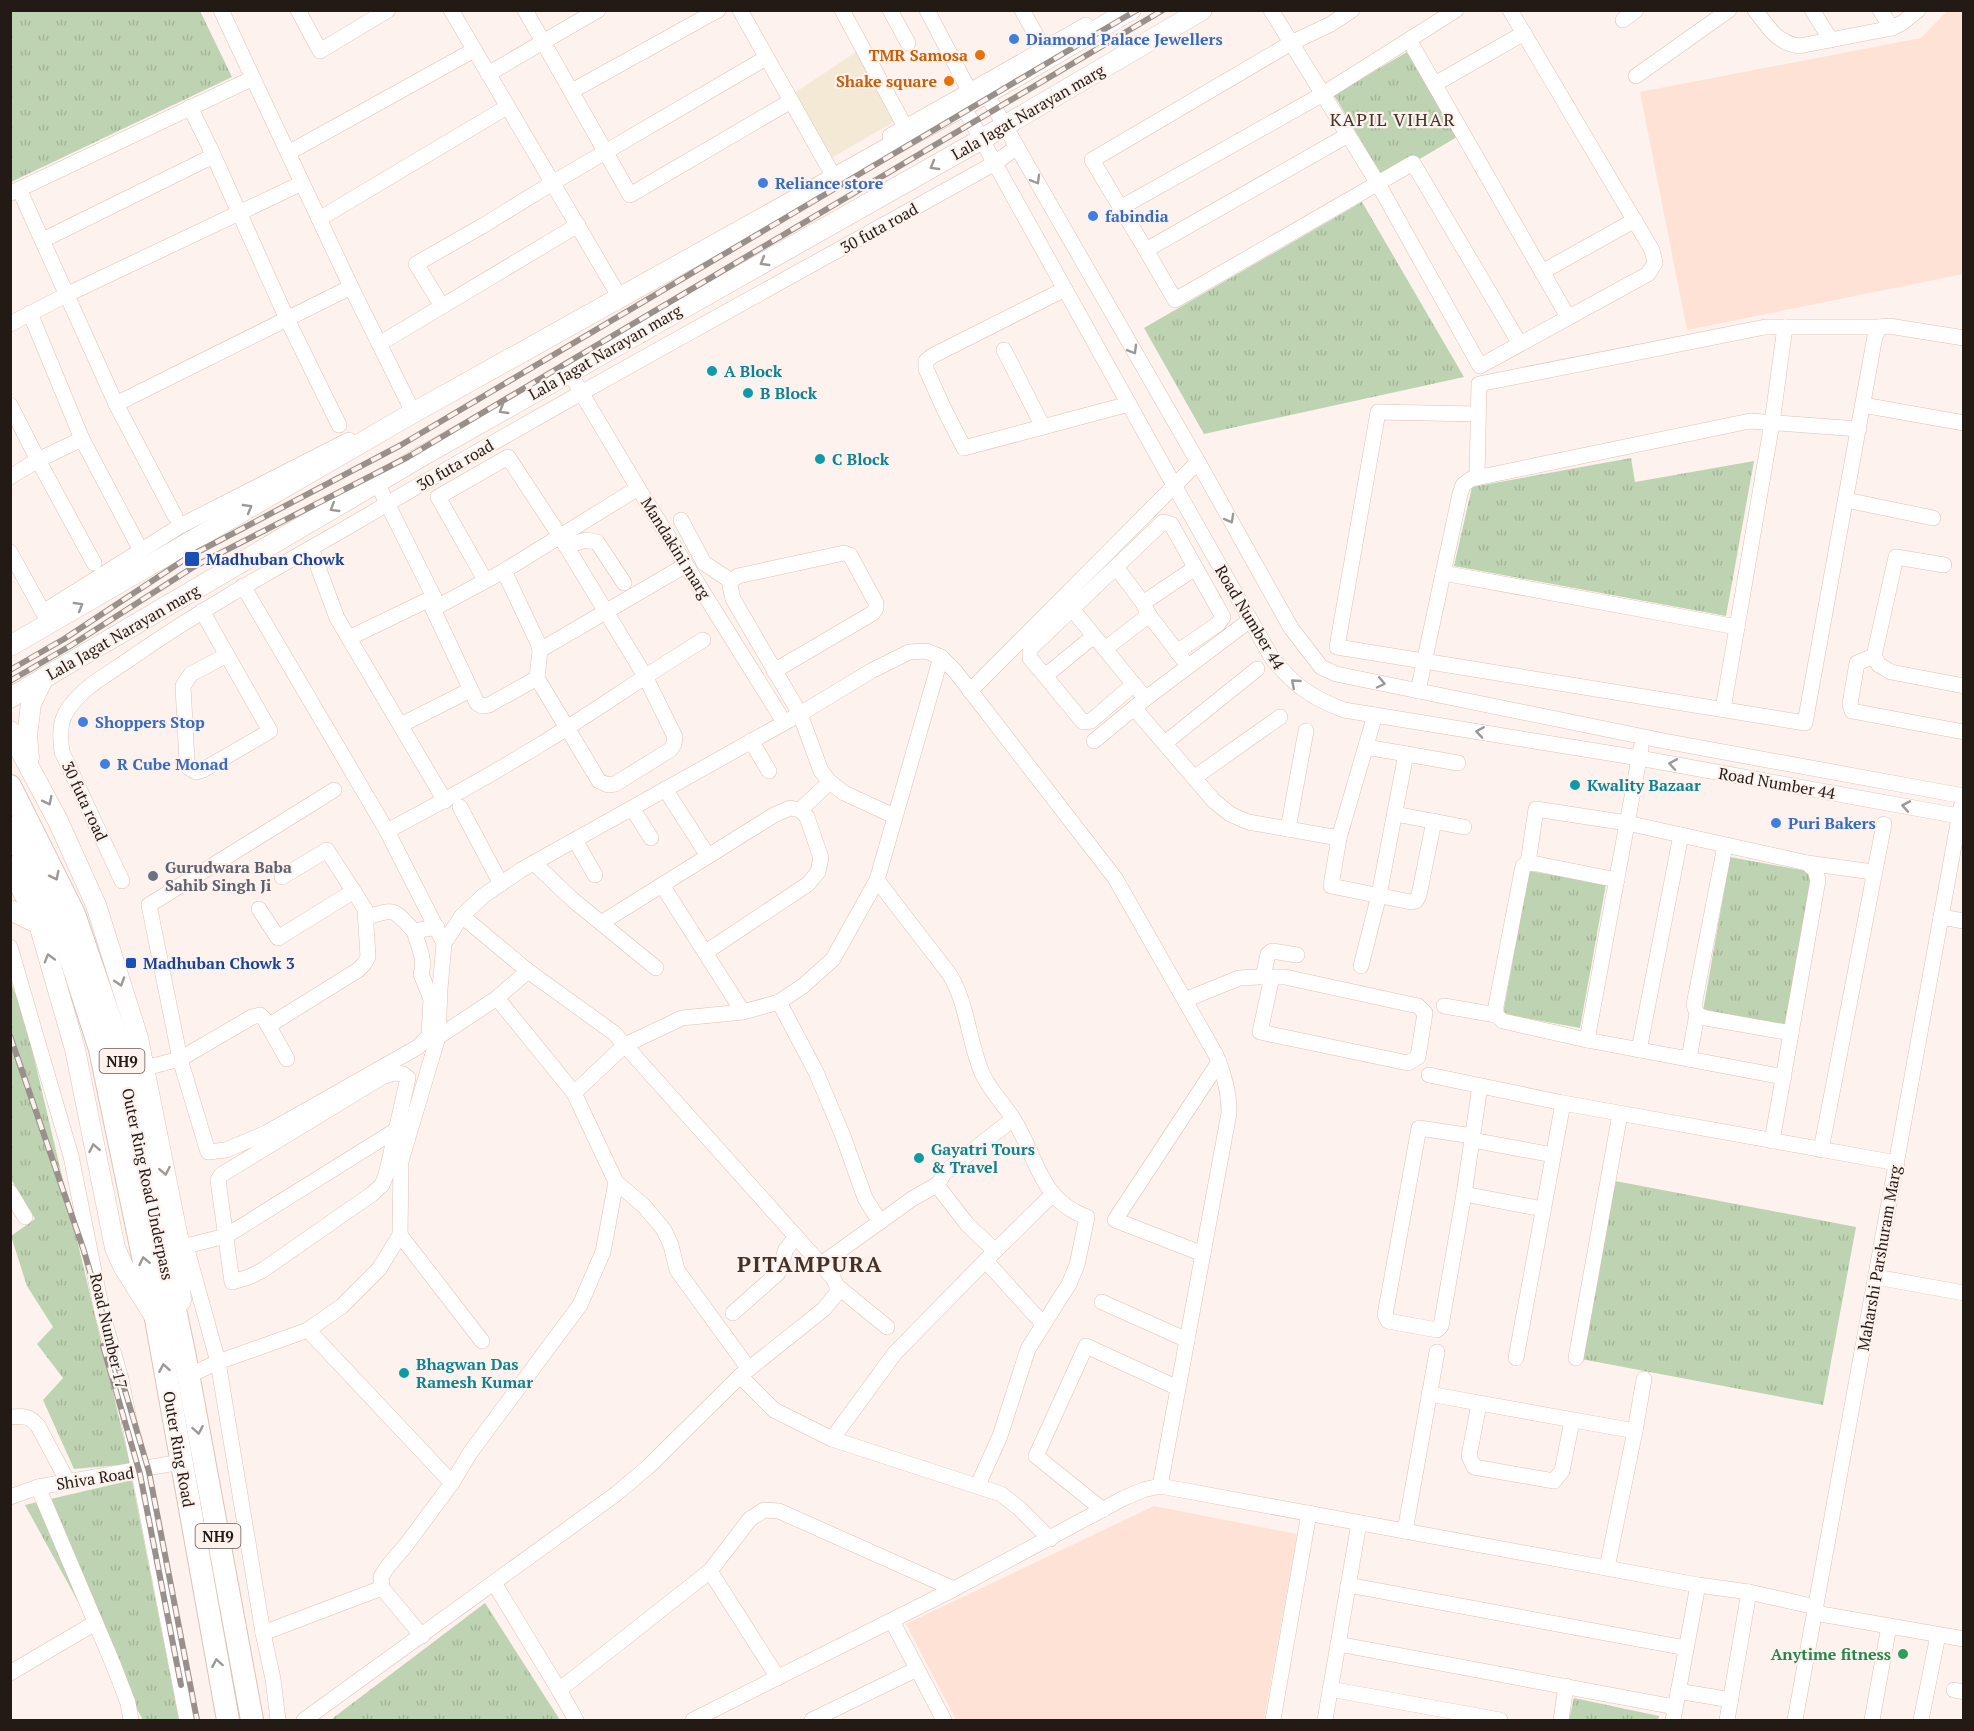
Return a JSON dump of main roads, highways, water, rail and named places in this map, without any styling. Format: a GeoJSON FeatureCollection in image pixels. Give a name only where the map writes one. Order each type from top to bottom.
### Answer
{"type":"FeatureCollection","features":[{"type":"Feature","properties":{"kind":"highway","name":"Outer Ring Road Underpass"},"geometry":{"type":"LineString","coordinates":[[10,786],[74,914],[119,1045],[184,1352]]}},
{"type":"Feature","properties":{"kind":"highway","name":"Outer Ring Road Underpass"},"geometry":{"type":"LineString","coordinates":[[10,827],[58,919],[100,1048],[156,1319]]}},
{"type":"Feature","properties":{"kind":"highway","name":"Outer Ring Road"},"geometry":{"type":"LineString","coordinates":[[156,1319],[228,1720]]}},
{"type":"Feature","properties":{"kind":"highway","name":"Outer Ring Road"},"geometry":{"type":"LineString","coordinates":[[184,1352],[252,1720]]}},
{"type":"Feature","properties":{"kind":"main road"},"geometry":{"type":"LineString","coordinates":[[10,646],[47,617],[908,131],[973,98],[1131,10]]}},
{"type":"Feature","properties":{"kind":"main road","name":"Lala Jagat Narayan marg"},"geometry":{"type":"LineString","coordinates":[[10,698],[569,372],[982,139],[1202,10]]}},
{"type":"Feature","properties":{"kind":"main road"},"geometry":{"type":"LineString","coordinates":[[30,767],[27,736],[31,704],[42,680]]}},
{"type":"Feature","properties":{"kind":"main road"},"geometry":{"type":"LineString","coordinates":[[10,731],[58,821],[96,905],[138,1038],[182,1240],[184,1352]]}},
{"type":"Feature","properties":{"kind":"main road"},"geometry":{"type":"LineString","coordinates":[[10,866],[39,924],[75,1049],[115,1248],[123,1266],[156,1319]]}},
{"type":"Feature","properties":{"kind":"main road"},"geometry":{"type":"LineString","coordinates":[[10,910],[39,924]]}},
{"type":"Feature","properties":{"kind":"railway"},"geometry":{"type":"LineString","coordinates":[[10,670],[64,639],[190,556],[401,445],[1137,10]]}},
{"type":"Feature","properties":{"kind":"railway"},"geometry":{"type":"LineString","coordinates":[[10,681],[70,646],[195,566],[408,457],[1163,10]]}},
{"type":"Feature","properties":{"kind":"railway"},"geometry":{"type":"LineString","coordinates":[[10,1036],[84,1251],[149,1472],[197,1720]]}},
{"type":"Feature","properties":{"kind":"railway"},"geometry":{"type":"LineString","coordinates":[[103,1346],[140,1474],[181,1685]]}},
{"type":"Feature","properties":{"kind":"place","name":"Diamond Palace Jewellers"},"geometry":{"type":"Point","coordinates":[1014,39]}},
{"type":"Feature","properties":{"kind":"place","name":"TMR Samosa"},"geometry":{"type":"Point","coordinates":[980,55]}},
{"type":"Feature","properties":{"kind":"place","name":"Shake square"},"geometry":{"type":"Point","coordinates":[949,81]}},
{"type":"Feature","properties":{"kind":"place","name":"Reliance store"},"geometry":{"type":"Point","coordinates":[763,183]}},
{"type":"Feature","properties":{"kind":"place","name":"fabindia"},"geometry":{"type":"Point","coordinates":[1093,216]}},
{"type":"Feature","properties":{"kind":"place","name":"A Block"},"geometry":{"type":"Point","coordinates":[712,371]}},
{"type":"Feature","properties":{"kind":"place","name":"B Block"},"geometry":{"type":"Point","coordinates":[748,393]}},
{"type":"Feature","properties":{"kind":"place","name":"C Block"},"geometry":{"type":"Point","coordinates":[820,459]}},
{"type":"Feature","properties":{"kind":"place","name":"Madhuban Chowk"},"geometry":{"type":"Point","coordinates":[192,559]}},
{"type":"Feature","properties":{"kind":"place","name":"Shoppers Stop"},"geometry":{"type":"Point","coordinates":[83,722]}},
{"type":"Feature","properties":{"kind":"place","name":"R Cube Monad"},"geometry":{"type":"Point","coordinates":[105,764]}},
{"type":"Feature","properties":{"kind":"place","name":"Kwality Bazaar"},"geometry":{"type":"Point","coordinates":[1575,785]}},
{"type":"Feature","properties":{"kind":"place","name":"Puri Bakers"},"geometry":{"type":"Point","coordinates":[1776,823]}},
{"type":"Feature","properties":{"kind":"place","name":"Gurudwara Baba Sahib Singh Ji"},"geometry":{"type":"Point","coordinates":[153,876]}},
{"type":"Feature","properties":{"kind":"place","name":"Madhuban Chowk 3"},"geometry":{"type":"Point","coordinates":[131,963]}},
{"type":"Feature","properties":{"kind":"place","name":"Gayatri Tours & Travel"},"geometry":{"type":"Point","coordinates":[919,1158]}},
{"type":"Feature","properties":{"kind":"place","name":"Bhagwan Das Ramesh Kumar"},"geometry":{"type":"Point","coordinates":[404,1373]}},
{"type":"Feature","properties":{"kind":"place","name":"Anytime fitness"},"geometry":{"type":"Point","coordinates":[1903,1654]}},
{"type":"Feature","properties":{"kind":"district","name":"KAPIL VIHAR"},"geometry":{"type":"Point","coordinates":[1393,119]}},
{"type":"Feature","properties":{"kind":"district","name":"PITAMPURA"},"geometry":{"type":"Point","coordinates":[810,1263]}}]}
